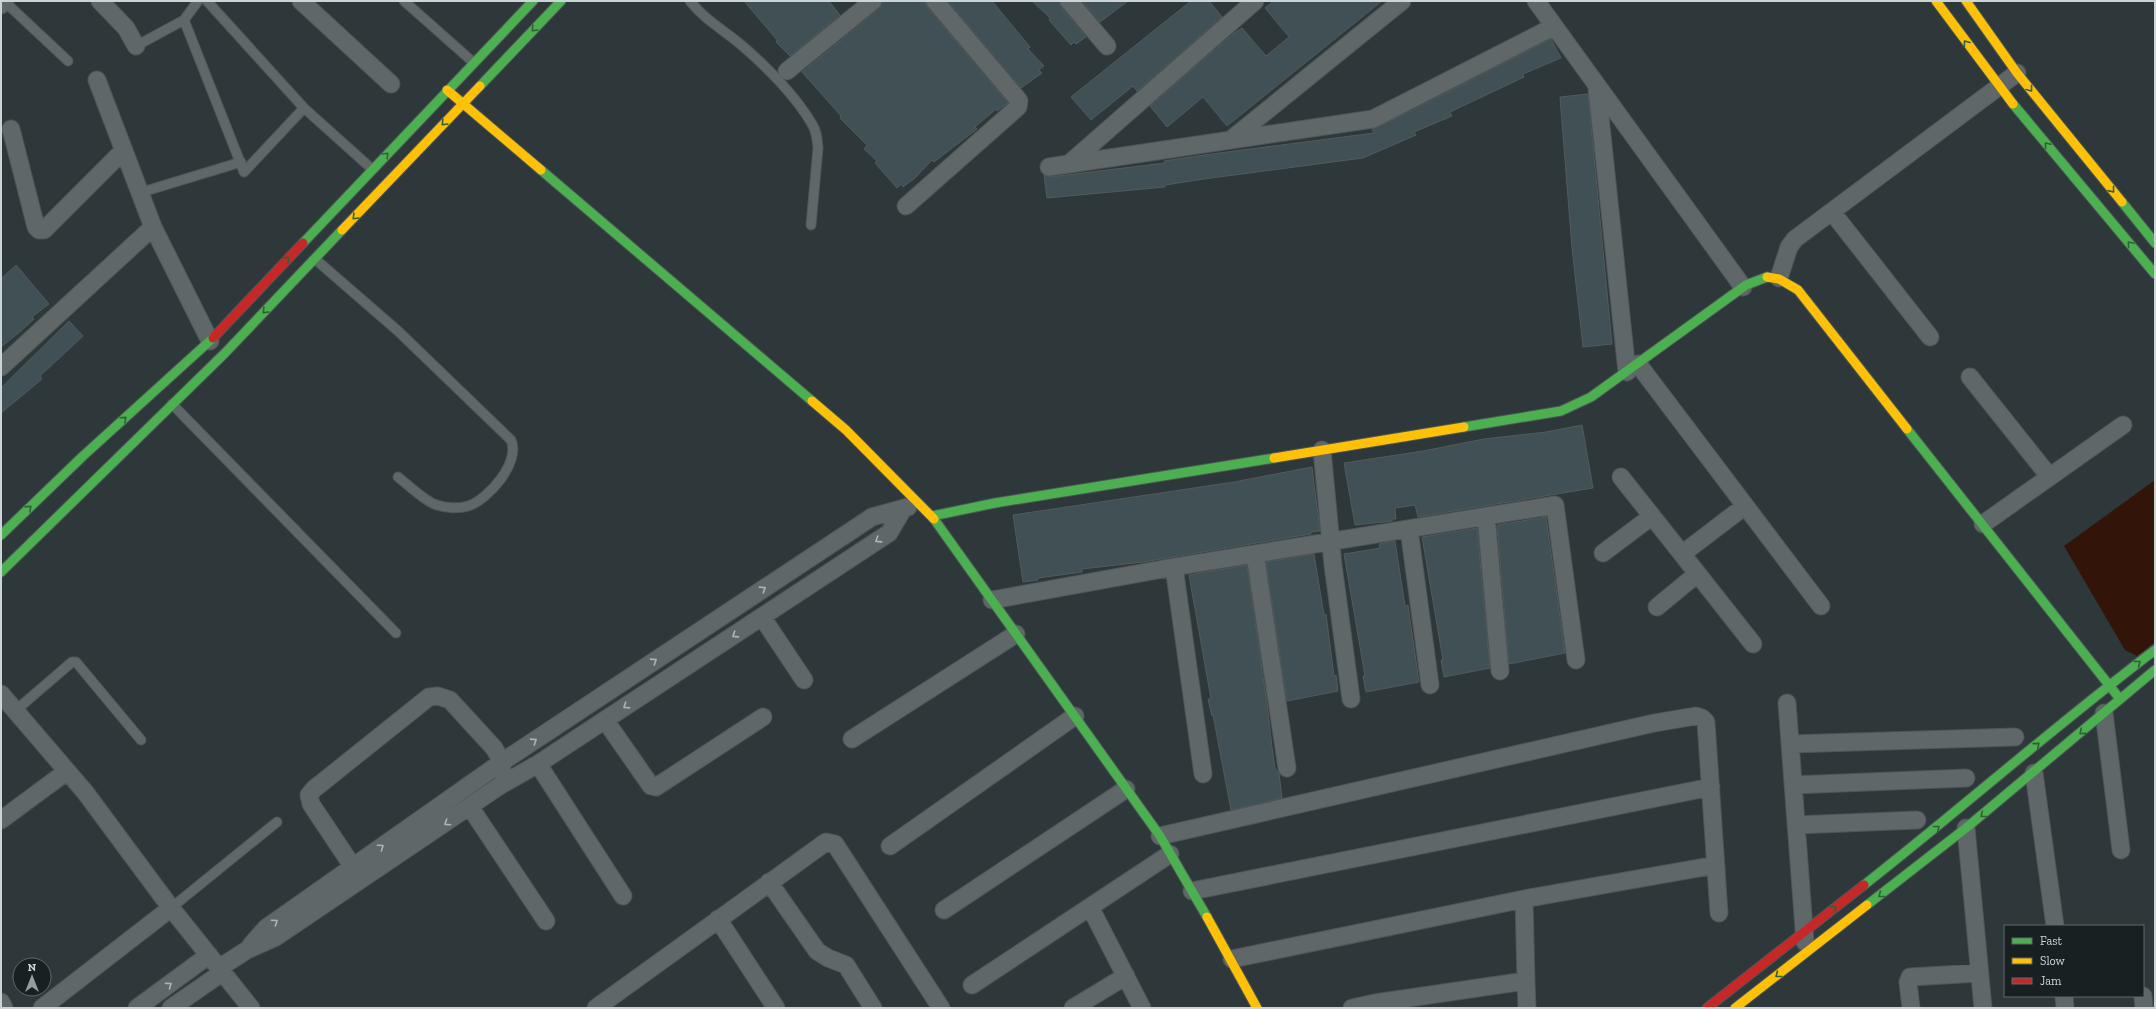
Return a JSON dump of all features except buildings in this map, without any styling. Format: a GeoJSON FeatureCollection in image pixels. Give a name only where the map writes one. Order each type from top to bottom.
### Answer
{"type":"FeatureCollection","features":[{"type":"Feature","properties":{"kind":"street"},"geometry":{"type":"LineString","coordinates":[[1,4],[4,1]]}},
{"type":"Feature","properties":{"kind":"street"},"geometry":{"type":"LineString","coordinates":[[100,1],[126,28],[136,46]]}},
{"type":"Feature","properties":{"kind":"street"},"geometry":{"type":"LineString","coordinates":[[301,1],[390,84]]}},
{"type":"Feature","properties":{"kind":"street"},"geometry":{"type":"LineString","coordinates":[[1,535],[83,456],[210,341],[533,1]]}},
{"type":"Feature","properties":{"kind":"street"},"geometry":{"type":"LineString","coordinates":[[1,572],[225,353],[561,1]]}},
{"type":"Feature","properties":{"kind":"street"},"geometry":{"type":"LineString","coordinates":[[787,71],[873,1]]}},
{"type":"Feature","properties":{"kind":"street"},"geometry":{"type":"LineString","coordinates":[[906,206],[1018,107],[1019,101],[935,1]]}},
{"type":"Feature","properties":{"kind":"street"},"geometry":{"type":"LineString","coordinates":[[1069,1],[1108,46]]}},
{"type":"Feature","properties":{"kind":"street"},"geometry":{"type":"LineString","coordinates":[[1070,163],[1255,1]]}},
{"type":"Feature","properties":{"kind":"street"},"geometry":{"type":"LineString","coordinates":[[1233,138],[1402,1]]}},
{"type":"Feature","properties":{"kind":"street"},"geometry":{"type":"LineString","coordinates":[[1536,1],[1552,27],[1596,88],[1743,287]]}},
{"type":"Feature","properties":{"kind":"street"},"geometry":{"type":"LineString","coordinates":[[1936,1],[1999,87],[2155,274]]}},
{"type":"Feature","properties":{"kind":"street"},"geometry":{"type":"LineString","coordinates":[[1966,1],[2017,73],[2155,243]]}},
{"type":"Feature","properties":{"kind":"street"},"geometry":{"type":"LineString","coordinates":[[1049,167],[1233,138],[1373,119],[1552,27]]}},
{"type":"Feature","properties":{"kind":"street"},"geometry":{"type":"LineString","coordinates":[[1779,278],[1789,247],[1795,239],[2017,73]]}},
{"type":"Feature","properties":{"kind":"street"},"geometry":{"type":"LineString","coordinates":[[97,80],[153,227],[210,341]]}},
{"type":"Feature","properties":{"kind":"street"},"geometry":{"type":"LineString","coordinates":[[1596,88],[1632,368],[1745,506],[1821,606]]}},
{"type":"Feature","properties":{"kind":"street"},"geometry":{"type":"LineString","coordinates":[[447,90],[846,430],[932,516],[1160,836],[1232,959],[1257,1008]]}},
{"type":"Feature","properties":{"kind":"street"},"geometry":{"type":"LineString","coordinates":[[11,129],[36,227],[39,230],[44,230],[124,150]]}},
{"type":"Feature","properties":{"kind":"street"},"geometry":{"type":"LineString","coordinates":[[1832,212],[1930,337]]}},
{"type":"Feature","properties":{"kind":"street"},"geometry":{"type":"LineString","coordinates":[[1,367],[153,227]]}},
{"type":"Feature","properties":{"kind":"street"},"geometry":{"type":"LineString","coordinates":[[932,516],[995,503],[1561,411],[1591,397],[1743,287],[1756,279],[1767,276],[1779,278],[1789,282],[1798,290],[2120,699]]}},
{"type":"Feature","properties":{"kind":"street"},"geometry":{"type":"LineString","coordinates":[[1970,377],[2050,476]]}},
{"type":"Feature","properties":{"kind":"street"},"geometry":{"type":"LineString","coordinates":[[1982,524],[2123,425]]}},
{"type":"Feature","properties":{"kind":"street"},"geometry":{"type":"LineString","coordinates":[[1322,450],[1330,541],[1351,699]]}},
{"type":"Feature","properties":{"kind":"street"},"geometry":{"type":"LineString","coordinates":[[1621,477],[1752,644]]}},
{"type":"Feature","properties":{"kind":"street"},"geometry":{"type":"LineString","coordinates":[[247,950],[266,928],[502,762],[872,517],[902,511],[918,502]]}},
{"type":"Feature","properties":{"kind":"street"},"geometry":{"type":"LineString","coordinates":[[992,600],[1174,567],[1555,505],[1576,660]]}},
{"type":"Feature","properties":{"kind":"street"},"geometry":{"type":"LineString","coordinates":[[1682,554],[1745,506]]}},
{"type":"Feature","properties":{"kind":"street"},"geometry":{"type":"LineString","coordinates":[[137,1008],[217,965],[276,937],[502,785],[538,764],[889,534],[902,511]]}},
{"type":"Feature","properties":{"kind":"street"},"geometry":{"type":"LineString","coordinates":[[1486,516],[1500,671]]}},
{"type":"Feature","properties":{"kind":"street"},"geometry":{"type":"LineString","coordinates":[[1603,553],[1651,517]]}},
{"type":"Feature","properties":{"kind":"street"},"geometry":{"type":"LineString","coordinates":[[1409,529],[1430,685]]}},
{"type":"Feature","properties":{"kind":"street"},"geometry":{"type":"LineString","coordinates":[[1255,554],[1287,768]]}},
{"type":"Feature","properties":{"kind":"street"},"geometry":{"type":"LineString","coordinates":[[1174,567],[1203,774]]}},
{"type":"Feature","properties":{"kind":"street"},"geometry":{"type":"LineString","coordinates":[[1657,607],[1697,574]]}},
{"type":"Feature","properties":{"kind":"street"},"geometry":{"type":"LineString","coordinates":[[762,617],[804,680]]}},
{"type":"Feature","properties":{"kind":"street"},"geometry":{"type":"LineString","coordinates":[[702,630],[715,648]]}},
{"type":"Feature","properties":{"kind":"street"},"geometry":{"type":"LineString","coordinates":[[852,739],[1016,634]]}},
{"type":"Feature","properties":{"kind":"street"},"geometry":{"type":"LineString","coordinates":[[1707,1008],[1949,818],[2109,685],[2155,650]]}},
{"type":"Feature","properties":{"kind":"street"},"geometry":{"type":"LineString","coordinates":[[1735,1008],[1966,828],[2034,773],[2155,670]]}},
{"type":"Feature","properties":{"kind":"street"},"geometry":{"type":"LineString","coordinates":[[1,694],[66,772],[85,792],[171,908],[251,1008]]}},
{"type":"Feature","properties":{"kind":"street"},"geometry":{"type":"LineString","coordinates":[[353,867],[311,804],[309,795],[314,789],[429,697],[438,696],[450,700],[494,748],[502,762],[502,785]]}},
{"type":"Feature","properties":{"kind":"street"},"geometry":{"type":"LineString","coordinates":[[1787,703],[1806,953]]}},
{"type":"Feature","properties":{"kind":"street"},"geometry":{"type":"LineString","coordinates":[[2104,713],[2121,850]]}},
{"type":"Feature","properties":{"kind":"street"},"geometry":{"type":"LineString","coordinates":[[890,846],[1075,716]]}},
{"type":"Feature","properties":{"kind":"street"},"geometry":{"type":"LineString","coordinates":[[1160,836],[1654,723],[1696,716],[1702,718],[1706,722],[1719,913]]}},
{"type":"Feature","properties":{"kind":"street"},"geometry":{"type":"LineString","coordinates":[[605,720],[651,786],[656,787],[763,717]]}},
{"type":"Feature","properties":{"kind":"street"},"geometry":{"type":"LineString","coordinates":[[1790,744],[2016,737]]}},
{"type":"Feature","properties":{"kind":"street"},"geometry":{"type":"LineString","coordinates":[[538,764],[623,896]]}},
{"type":"Feature","properties":{"kind":"street"},"geometry":{"type":"LineString","coordinates":[[1,820],[66,772]]}},
{"type":"Feature","properties":{"kind":"street"},"geometry":{"type":"LineString","coordinates":[[2034,773],[2055,925]]}},
{"type":"Feature","properties":{"kind":"street"},"geometry":{"type":"LineString","coordinates":[[1793,785],[1966,778]]}},
{"type":"Feature","properties":{"kind":"street"},"geometry":{"type":"LineString","coordinates":[[1192,891],[1711,787]]}},
{"type":"Feature","properties":{"kind":"street"},"geometry":{"type":"LineString","coordinates":[[944,910],[1126,789]]}},
{"type":"Feature","properties":{"kind":"street"},"geometry":{"type":"LineString","coordinates":[[470,807],[546,922]]}},
{"type":"Feature","properties":{"kind":"street"},"geometry":{"type":"LineString","coordinates":[[1796,825],[1917,820]]}},
{"type":"Feature","properties":{"kind":"street"},"geometry":{"type":"LineString","coordinates":[[1966,828],[1983,1008]]}},
{"type":"Feature","properties":{"kind":"street"},"geometry":{"type":"LineString","coordinates":[[596,1008],[826,842],[835,844],[941,1008]]}},
{"type":"Feature","properties":{"kind":"street"},"geometry":{"type":"LineString","coordinates":[[972,985],[1170,854]]}},
{"type":"Feature","properties":{"kind":"street"},"geometry":{"type":"LineString","coordinates":[[1232,959],[1524,899],[1716,865]]}},
{"type":"Feature","properties":{"kind":"street"},"geometry":{"type":"LineString","coordinates":[[769,882],[817,951],[828,958],[846,964],[873,1008]]}},
{"type":"Feature","properties":{"kind":"street"},"geometry":{"type":"LineString","coordinates":[[1524,899],[1527,1008]]}},
{"type":"Feature","properties":{"kind":"street"},"geometry":{"type":"LineString","coordinates":[[1090,907],[1142,1008]]}},
{"type":"Feature","properties":{"kind":"street"},"geometry":{"type":"LineString","coordinates":[[42,1008],[171,908]]}},
{"type":"Feature","properties":{"kind":"street"},"geometry":{"type":"LineString","coordinates":[[718,919],[776,1008]]}},
{"type":"Feature","properties":{"kind":"street"},"geometry":{"type":"LineString","coordinates":[[171,1008],[217,965]]}},
{"type":"Feature","properties":{"kind":"street"},"geometry":{"type":"LineString","coordinates":[[1911,1008],[1908,982],[1910,977],[1979,973]]}},
{"type":"Feature","properties":{"kind":"street"},"geometry":{"type":"LineString","coordinates":[[1073,1008],[1126,976]]}},
{"type":"Feature","properties":{"kind":"street"},"geometry":{"type":"LineString","coordinates":[[1352,1008],[1526,981]]}},
{"type":"Feature","properties":{"kind":"street"},"geometry":{"type":"LineString","coordinates":[[2064,997],[2066,1008]]}},
{"type":"Feature","properties":{"kind":"street"},"geometry":{"type":"LineString","coordinates":[[2143,997],[2144,1008]]}},
{"type":"Feature","properties":{"kind":"street"},"geometry":{"type":"LineString","coordinates":[[1,1002],[4,1008]]}},
{"type":"Feature","properties":{"kind":"lane"},"geometry":{"type":"LineString","coordinates":[[4,1],[68,61]]}},
{"type":"Feature","properties":{"kind":"lane"},"geometry":{"type":"LineString","coordinates":[[136,46],[184,20],[198,1]]}},
{"type":"Feature","properties":{"kind":"lane"},"geometry":{"type":"LineString","coordinates":[[207,1],[304,108],[372,169]]}},
{"type":"Feature","properties":{"kind":"lane"},"geometry":{"type":"LineString","coordinates":[[404,1],[474,62]]}},
{"type":"Feature","properties":{"kind":"lane"},"geometry":{"type":"LineString","coordinates":[[690,1],[705,17],[738,42],[779,81],[813,124],[817,136],[818,148],[810,225]]}},
{"type":"Feature","properties":{"kind":"lane"},"geometry":{"type":"LineString","coordinates":[[184,20],[244,172],[304,108]]}},
{"type":"Feature","properties":{"kind":"lane"},"geometry":{"type":"LineString","coordinates":[[139,192],[241,162]]}},
{"type":"Feature","properties":{"kind":"lane"},"geometry":{"type":"LineString","coordinates":[[315,259],[398,331],[512,440],[514,447],[513,457],[496,485],[479,502],[466,507],[436,505],[398,477]]}},
{"type":"Feature","properties":{"kind":"lane"},"geometry":{"type":"LineString","coordinates":[[172,404],[396,633]]}},
{"type":"Feature","properties":{"kind":"lane"},"geometry":{"type":"LineString","coordinates":[[15,711],[72,662],[76,662],[141,740]]}},
{"type":"Feature","properties":{"kind":"lane"},"geometry":{"type":"LineString","coordinates":[[171,908],[277,822]]}},
{"type":"Feature","properties":{"kind":"shaded area"},"geometry":{"type":"Polygon","coordinates":[[[2155,480],[2155,642],[2137,656],[2125,650],[2064,546],[2155,480]]]}},
{"type":"Feature","properties":{"kind":"traffic: fast"},"geometry":{"type":"LineString","coordinates":[[303,243],[533,1]]}},
{"type":"Feature","properties":{"kind":"traffic: fast"},"geometry":{"type":"LineString","coordinates":[[480,86],[561,1]]}},
{"type":"Feature","properties":{"kind":"traffic: fast"},"geometry":{"type":"LineString","coordinates":[[2013,104],[2155,274]]}},
{"type":"Feature","properties":{"kind":"traffic: fast"},"geometry":{"type":"LineString","coordinates":[[541,170],[812,401]]}},
{"type":"Feature","properties":{"kind":"traffic: fast"},"geometry":{"type":"LineString","coordinates":[[2122,202],[2155,243]]}},
{"type":"Feature","properties":{"kind":"traffic: fast"},"geometry":{"type":"LineString","coordinates":[[1,572],[225,353],[342,230]]}},
{"type":"Feature","properties":{"kind":"traffic: fast"},"geometry":{"type":"LineString","coordinates":[[1464,427],[1561,411],[1591,397],[1746,285],[1767,277]]}},
{"type":"Feature","properties":{"kind":"traffic: fast"},"geometry":{"type":"LineString","coordinates":[[1,535],[83,456],[213,338]]}},
{"type":"Feature","properties":{"kind":"traffic: fast"},"geometry":{"type":"LineString","coordinates":[[1907,429],[2120,699]]}},
{"type":"Feature","properties":{"kind":"traffic: fast"},"geometry":{"type":"LineString","coordinates":[[932,516],[995,503],[1274,458]]}},
{"type":"Feature","properties":{"kind":"traffic: fast"},"geometry":{"type":"LineString","coordinates":[[934,519],[1160,836],[1207,917]]}},
{"type":"Feature","properties":{"kind":"traffic: fast"},"geometry":{"type":"LineString","coordinates":[[1864,885],[2118,678],[2155,650]]}},
{"type":"Feature","properties":{"kind":"traffic: fast"},"geometry":{"type":"LineString","coordinates":[[1867,905],[1966,828],[2155,670]]}},
{"type":"Feature","properties":{"kind":"traffic: slow"},"geometry":{"type":"LineString","coordinates":[[1936,1],[2013,104]]}},
{"type":"Feature","properties":{"kind":"traffic: slow"},"geometry":{"type":"LineString","coordinates":[[1966,1],[2017,73],[2122,202]]}},
{"type":"Feature","properties":{"kind":"traffic: slow"},"geometry":{"type":"LineString","coordinates":[[342,230],[480,86]]}},
{"type":"Feature","properties":{"kind":"traffic: slow"},"geometry":{"type":"LineString","coordinates":[[447,90],[541,170]]}},
{"type":"Feature","properties":{"kind":"traffic: slow"},"geometry":{"type":"LineString","coordinates":[[1767,277],[1779,279],[1798,290],[1907,429]]}},
{"type":"Feature","properties":{"kind":"traffic: slow"},"geometry":{"type":"LineString","coordinates":[[812,401],[846,430],[934,519]]}},
{"type":"Feature","properties":{"kind":"traffic: slow"},"geometry":{"type":"LineString","coordinates":[[1274,458],[1464,427]]}},
{"type":"Feature","properties":{"kind":"traffic: slow"},"geometry":{"type":"LineString","coordinates":[[1735,1008],[1867,905]]}},
{"type":"Feature","properties":{"kind":"traffic: slow"},"geometry":{"type":"LineString","coordinates":[[1207,917],[1257,1008]]}},
{"type":"Feature","properties":{"kind":"traffic: jam"},"geometry":{"type":"LineString","coordinates":[[213,338],[303,243]]}},
{"type":"Feature","properties":{"kind":"traffic: jam"},"geometry":{"type":"LineString","coordinates":[[1707,1008],[1864,885]]}}]}
